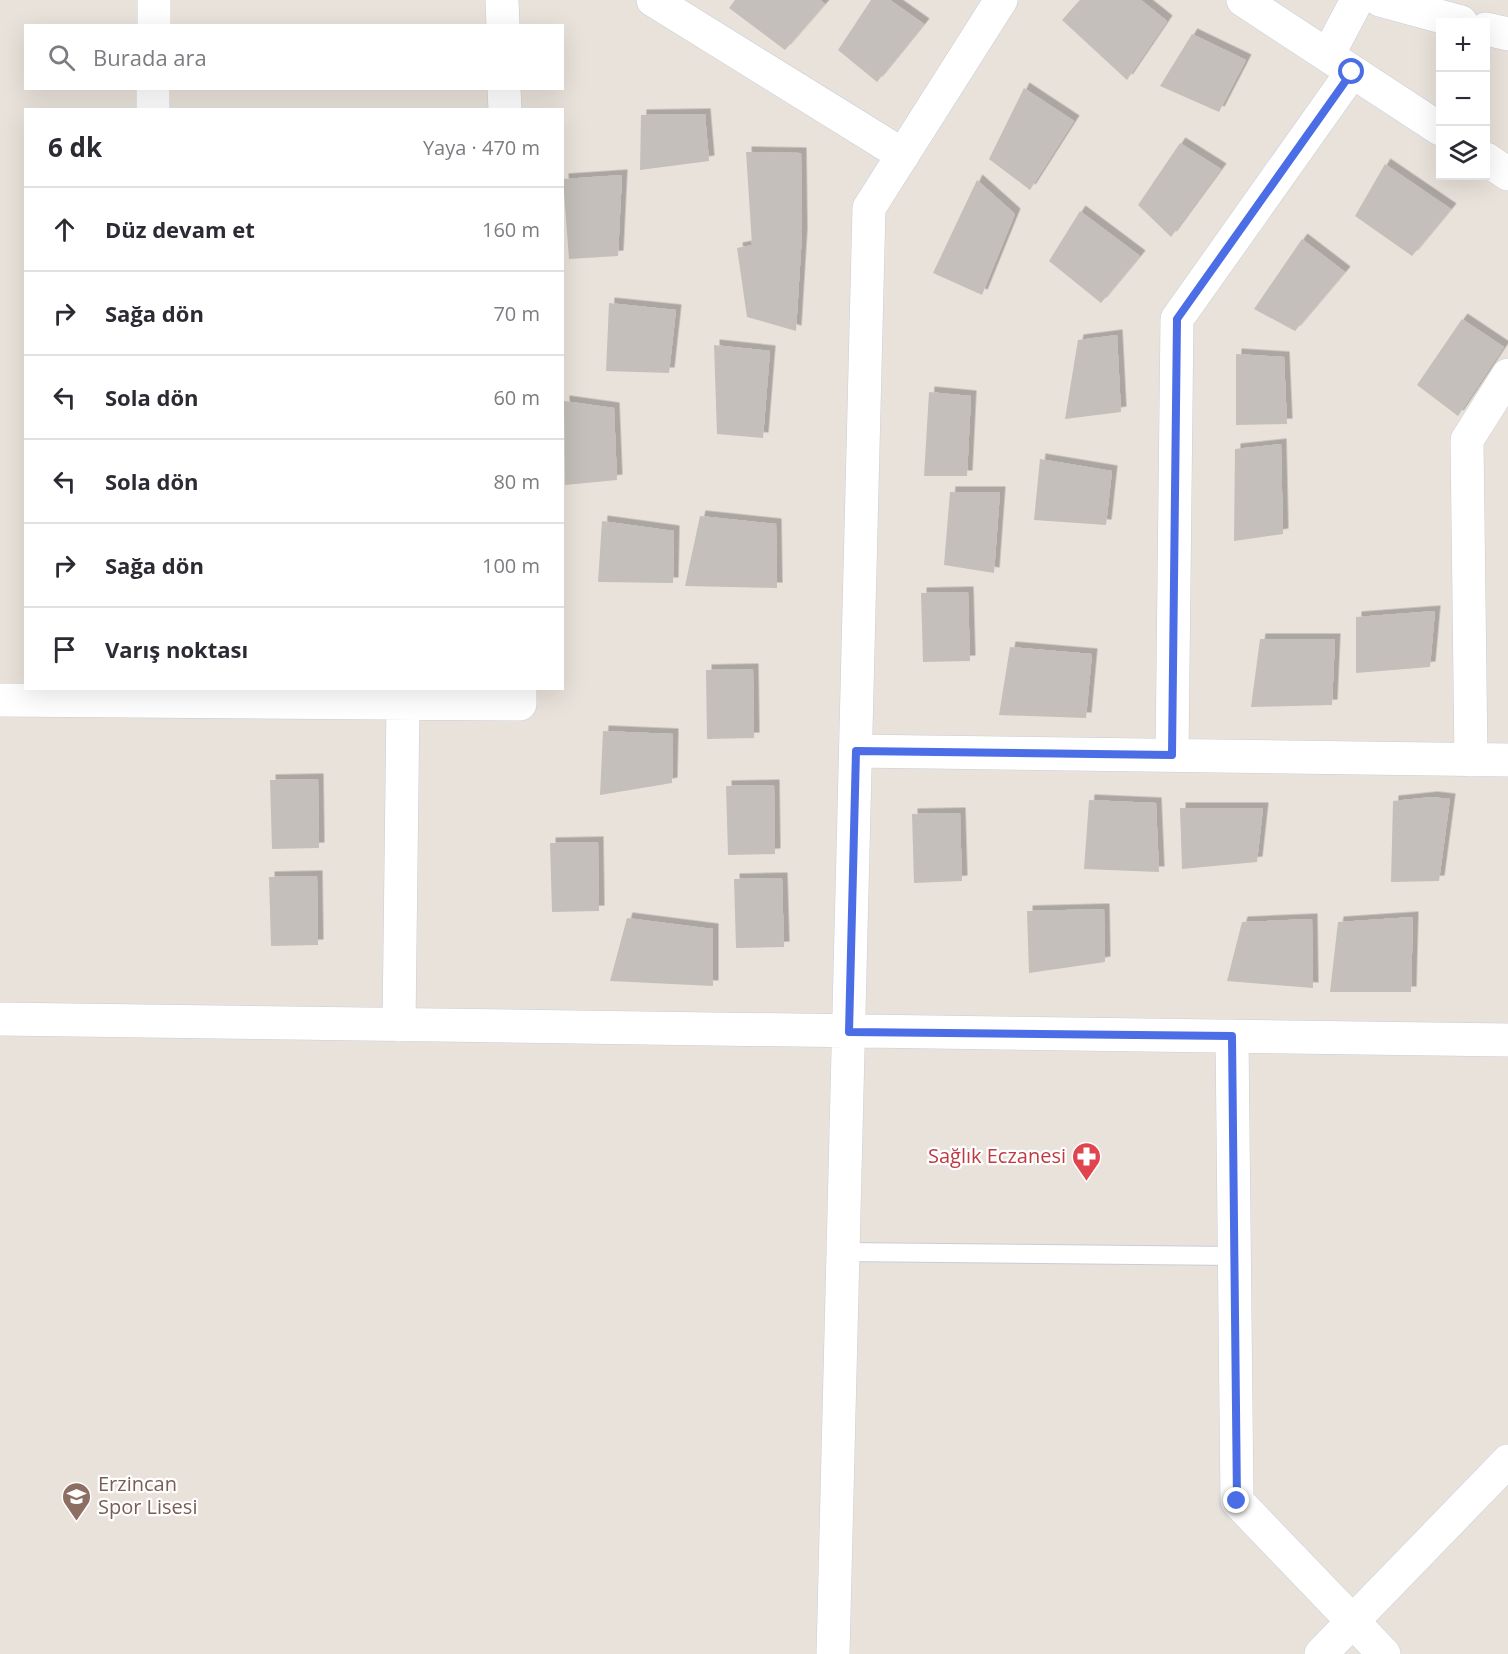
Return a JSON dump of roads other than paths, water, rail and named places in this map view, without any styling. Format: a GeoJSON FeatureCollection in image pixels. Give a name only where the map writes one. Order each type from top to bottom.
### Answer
{"type":"FeatureCollection","features":[{"type":"Feature","properties":{"kind":"street"},"geometry":{"type":"LineString","coordinates":[[154,0],[154,24]]}},
{"type":"Feature","properties":{"kind":"street"},"geometry":{"type":"LineString","coordinates":[[502,0],[503,24]]}},
{"type":"Feature","properties":{"kind":"street"},"geometry":{"type":"LineString","coordinates":[[653,0],[903,155]]}},
{"type":"Feature","properties":{"kind":"street"},"geometry":{"type":"LineString","coordinates":[[833,1654],[869,208],[1001,0]]}},
{"type":"Feature","properties":{"kind":"street"},"geometry":{"type":"LineString","coordinates":[[1243,0],[1436,126]]}},
{"type":"Feature","properties":{"kind":"street"},"geometry":{"type":"LineString","coordinates":[[1172,755],[1177,319],[1340,64],[1358,0]]}},
{"type":"Feature","properties":{"kind":"street"},"geometry":{"type":"LineString","coordinates":[[1380,0],[1446,18]]}},
{"type":"Feature","properties":{"kind":"street"},"geometry":{"type":"LineString","coordinates":[[1490,30],[1508,34]]}},
{"type":"Feature","properties":{"kind":"street"},"geometry":{"type":"LineString","coordinates":[[153,90],[153,108]]}},
{"type":"Feature","properties":{"kind":"street"},"geometry":{"type":"LineString","coordinates":[[504,90],[505,108]]}},
{"type":"Feature","properties":{"kind":"street"},"geometry":{"type":"LineString","coordinates":[[1490,162],[1508,174]]}},
{"type":"Feature","properties":{"kind":"street"},"geometry":{"type":"LineString","coordinates":[[1472,760],[1467,440],[1508,375]]}},
{"type":"Feature","properties":{"kind":"street"},"geometry":{"type":"LineString","coordinates":[[0,700],[149,695],[403,703],[520,704],[520,690]]}},
{"type":"Feature","properties":{"kind":"street"},"geometry":{"type":"LineString","coordinates":[[399,1025],[403,703]]}},
{"type":"Feature","properties":{"kind":"street"},"geometry":{"type":"LineString","coordinates":[[856,751],[1508,760]]}},
{"type":"Feature","properties":{"kind":"street"},"geometry":{"type":"LineString","coordinates":[[0,1019],[1508,1040]]}},
{"type":"Feature","properties":{"kind":"street"},"geometry":{"type":"LineString","coordinates":[[1232,1036],[1237,1501],[1384,1654]]}},
{"type":"Feature","properties":{"kind":"street"},"geometry":{"type":"LineString","coordinates":[[1322,1654],[1508,1461]]}},
{"type":"Feature","properties":{"kind":"lane"},"geometry":{"type":"LineString","coordinates":[[843,1252],[1234,1256]]}},
{"type":"Feature","properties":{"kind":"place","name":"Sağlık Eczanesi"},"geometry":{"type":"Point","coordinates":[1087,1182]}},
{"type":"Feature","properties":{"kind":"place","name":"Erzincan Spor Lisesi"},"geometry":{"type":"Point","coordinates":[77,1522]}}]}
